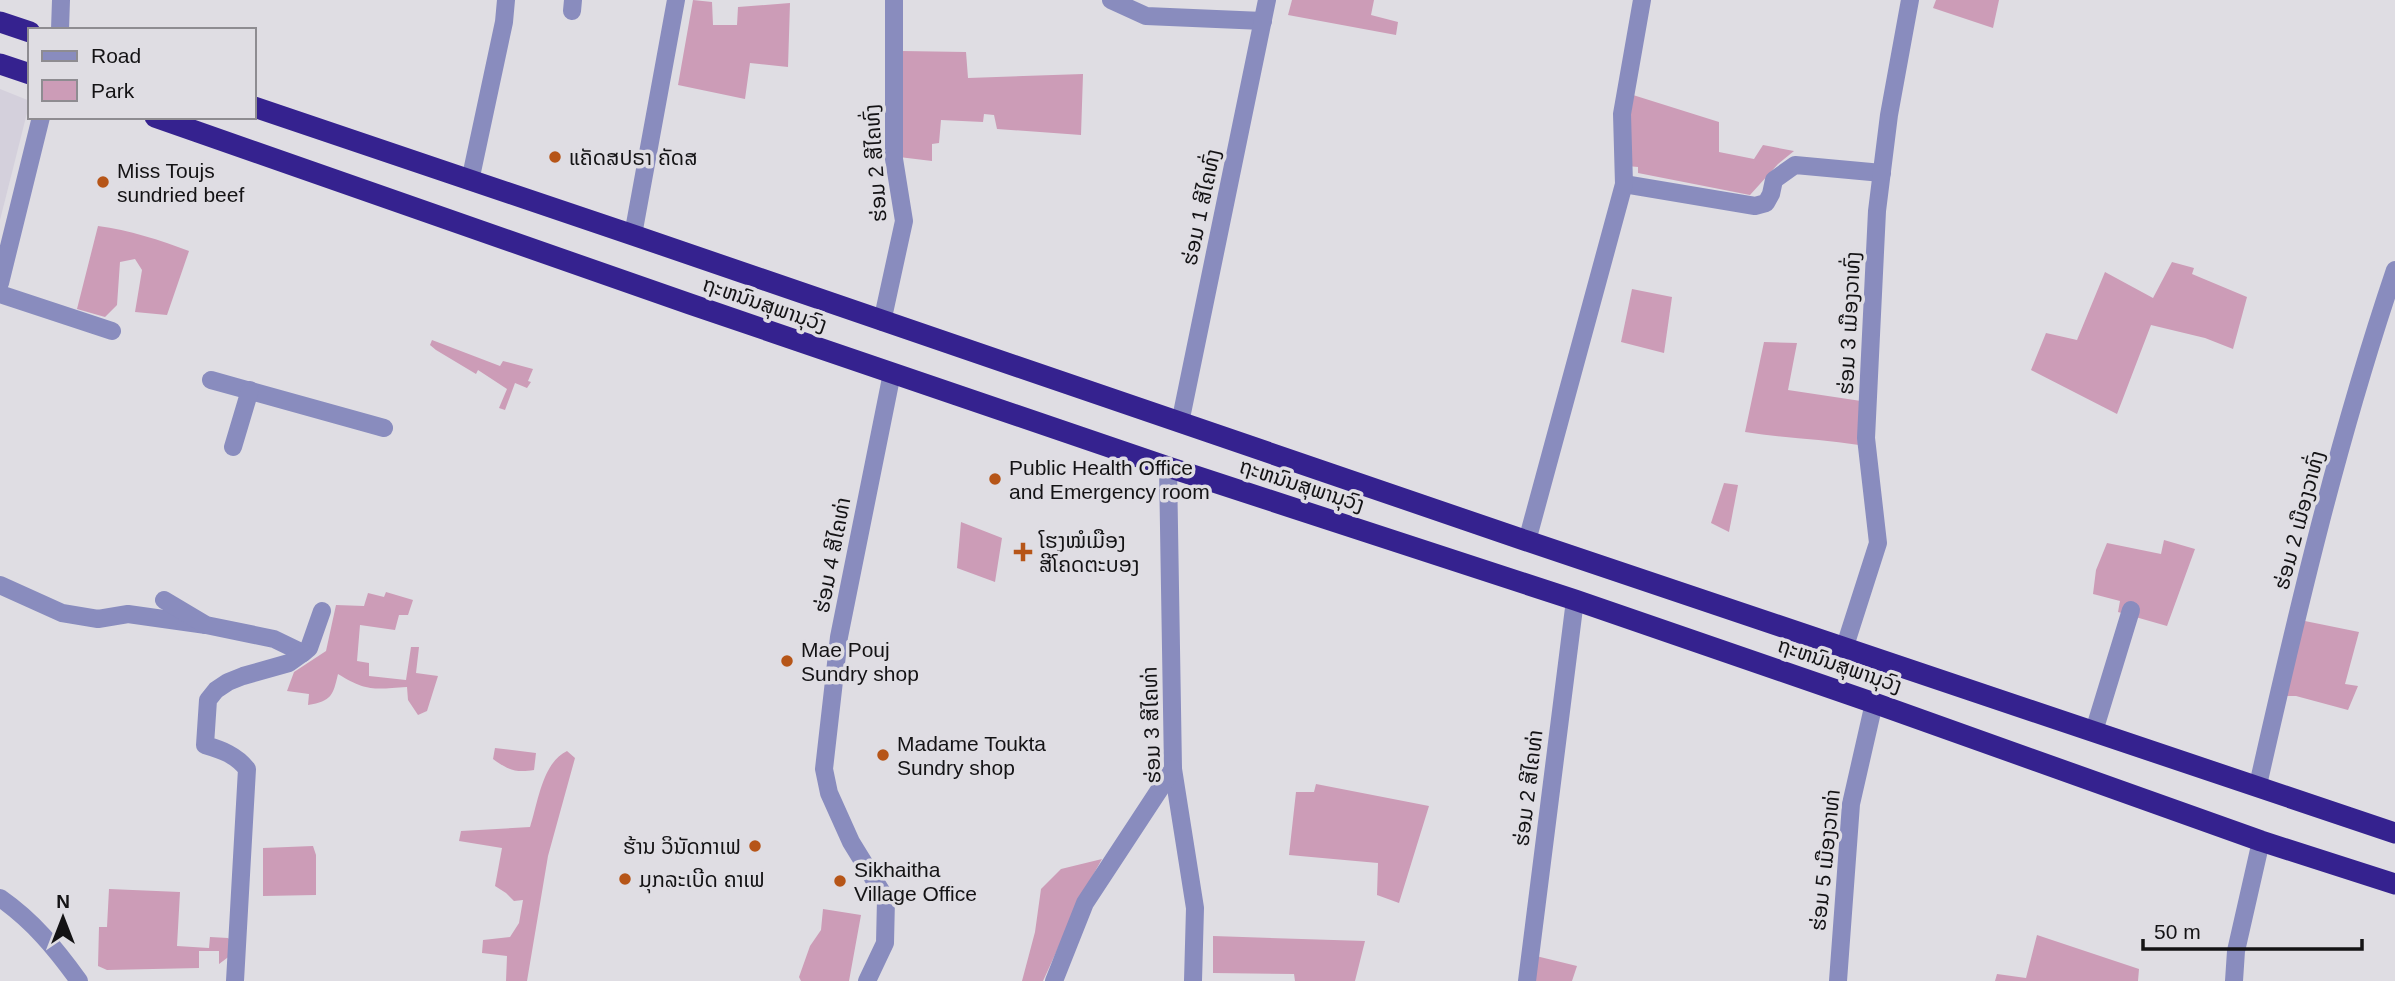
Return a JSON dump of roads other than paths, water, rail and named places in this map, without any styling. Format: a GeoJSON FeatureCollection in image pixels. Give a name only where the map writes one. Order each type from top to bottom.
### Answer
{"type":"FeatureCollection","features":[{"type":"Feature","properties":{"kind":"highway"},"geometry":{"type":"LineString","coordinates":[[0,22],[28,31]]}},
{"type":"Feature","properties":{"kind":"highway"},"geometry":{"type":"LineString","coordinates":[[0,64],[28,73]]}},
{"type":"Feature","properties":{"kind":"highway","name":"ຖະຫນົນສຸພານຸວົງ"},"geometry":{"type":"LineString","coordinates":[[256,108],[1527,541],[2395,833]]}},
{"type":"Feature","properties":{"kind":"highway","name":"ຖະຫນົນສຸພານຸວົງ"},"geometry":{"type":"LineString","coordinates":[[161,119],[892,373],[1168,467],[1575,600],[2261,841],[2395,884]]}},
{"type":"Feature","properties":{"kind":"street"},"geometry":{"type":"LineString","coordinates":[[60,28],[61,0]]}},
{"type":"Feature","properties":{"kind":"street"},"geometry":{"type":"LineString","coordinates":[[470,181],[504,22],[506,0]]}},
{"type":"Feature","properties":{"kind":"street"},"geometry":{"type":"LineString","coordinates":[[633,234],[676,0]]}},
{"type":"Feature","properties":{"kind":"street","name":"ຮ່ອມ 2 ສີໄຄທົ່ງ"},"geometry":{"type":"LineString","coordinates":[[882,321],[904,220],[894,159],[894,0]]}},
{"type":"Feature","properties":{"kind":"street"},"geometry":{"type":"LineString","coordinates":[[1111,0],[1146,16],[1262,20]]}},
{"type":"Feature","properties":{"kind":"street","name":"ຮ່ອມ 1 ສີໄຄທົ່ງ"},"geometry":{"type":"LineString","coordinates":[[1180,423],[1267,0]]}},
{"type":"Feature","properties":{"kind":"street"},"geometry":{"type":"LineString","coordinates":[[1527,541],[1624,184],[1622,114],[1642,0]]}},
{"type":"Feature","properties":{"kind":"street","name":"ຮ່ອມ 3 ເມືອງວາທົ່ງ"},"geometry":{"type":"LineString","coordinates":[[1845,646],[1878,543],[1866,438],[1877,211],[1889,115],[1910,0]]}},
{"type":"Feature","properties":{"kind":"street"},"geometry":{"type":"LineString","coordinates":[[0,283],[41,119]]}},
{"type":"Feature","properties":{"kind":"street"},"geometry":{"type":"LineString","coordinates":[[1624,184],[1755,206],[1766,203],[1774,180],[1795,164],[1882,173]]}},
{"type":"Feature","properties":{"kind":"street","name":"ຮ່ອມ 2 ເມືອງວາທົ່ງ"},"geometry":{"type":"LineString","coordinates":[[2258,785],[2292,636],[2361,373],[2395,270]]}},
{"type":"Feature","properties":{"kind":"street"},"geometry":{"type":"LineString","coordinates":[[0,294],[113,331]]}},
{"type":"Feature","properties":{"kind":"street","name":"ຮ່ອມ 4 ສີໄຄທ່າ"},"geometry":{"type":"LineString","coordinates":[[867,981],[885,943],[886,899],[851,842],[829,793],[824,769],[839,637],[892,373]]}},
{"type":"Feature","properties":{"kind":"street"},"geometry":{"type":"LineString","coordinates":[[211,380],[384,428]]}},
{"type":"Feature","properties":{"kind":"street"},"geometry":{"type":"LineString","coordinates":[[233,447],[250,390]]}},
{"type":"Feature","properties":{"kind":"street","name":"ຮ່ອມ 3 ສີໄຄທ່າ"},"geometry":{"type":"LineString","coordinates":[[1168,467],[1173,769],[1195,908],[1193,981]]}},
{"type":"Feature","properties":{"kind":"street"},"geometry":{"type":"LineString","coordinates":[[0,585],[62,613],[98,619],[128,614],[206,625],[274,639],[303,653]]}},
{"type":"Feature","properties":{"kind":"street"},"geometry":{"type":"LineString","coordinates":[[164,600],[206,625]]}},
{"type":"Feature","properties":{"kind":"street","name":"ຮ່ອມ 2 ສີໄຄທ່າ"},"geometry":{"type":"LineString","coordinates":[[1527,981],[1575,600]]}},
{"type":"Feature","properties":{"kind":"street"},"geometry":{"type":"LineString","coordinates":[[2094,731],[2131,610]]}},
{"type":"Feature","properties":{"kind":"street"},"geometry":{"type":"LineString","coordinates":[[234,981],[247,769],[225,751],[205,745],[208,700],[228,681],[289,663],[303,653],[309,648],[322,611]]}},
{"type":"Feature","properties":{"kind":"street","name":"ຮ່ອມ 5 ເມືອງວາທ່າ"},"geometry":{"type":"LineString","coordinates":[[1838,981],[1851,804],[1874,703]]}},
{"type":"Feature","properties":{"kind":"street"},"geometry":{"type":"LineString","coordinates":[[1054,981],[1085,903],[1173,769]]}},
{"type":"Feature","properties":{"kind":"street"},"geometry":{"type":"LineString","coordinates":[[2234,981],[2236,951],[2261,841]]}},
{"type":"Feature","properties":{"kind":"street"},"geometry":{"type":"LineString","coordinates":[[0,898],[53,944],[79,981]]}},
{"type":"Feature","properties":{"kind":"place","name":"ແຄັດສປຣາ ຄັດສ"},"geometry":{"type":"Point","coordinates":[555,157]}},
{"type":"Feature","properties":{"kind":"place","name":"Miss Toujs sundried beef"},"geometry":{"type":"Point","coordinates":[103,182]}},
{"type":"Feature","properties":{"kind":"place","name":"Public Health Office and Emergency room"},"geometry":{"type":"Point","coordinates":[995,479]}},
{"type":"Feature","properties":{"kind":"place","name":"ໂຮງໝໍເມືອງ ສີໂຄດຕະບອງ"},"geometry":{"type":"Point","coordinates":[1023,552]}},
{"type":"Feature","properties":{"kind":"place","name":"Mae Pouj Sundry shop"},"geometry":{"type":"Point","coordinates":[787,661]}},
{"type":"Feature","properties":{"kind":"place","name":"Madame Toukta Sundry shop"},"geometry":{"type":"Point","coordinates":[883,755]}},
{"type":"Feature","properties":{"kind":"place","name":"ຮ້ານ ວິນັດກາເຟ"},"geometry":{"type":"Point","coordinates":[755,846]}},
{"type":"Feature","properties":{"kind":"place","name":"ມຸກລະເບີດ ຄາເຟ"},"geometry":{"type":"Point","coordinates":[625,879]}},
{"type":"Feature","properties":{"kind":"place","name":"Sikhaitha Village Office"},"geometry":{"type":"Point","coordinates":[840,881]}}]}
